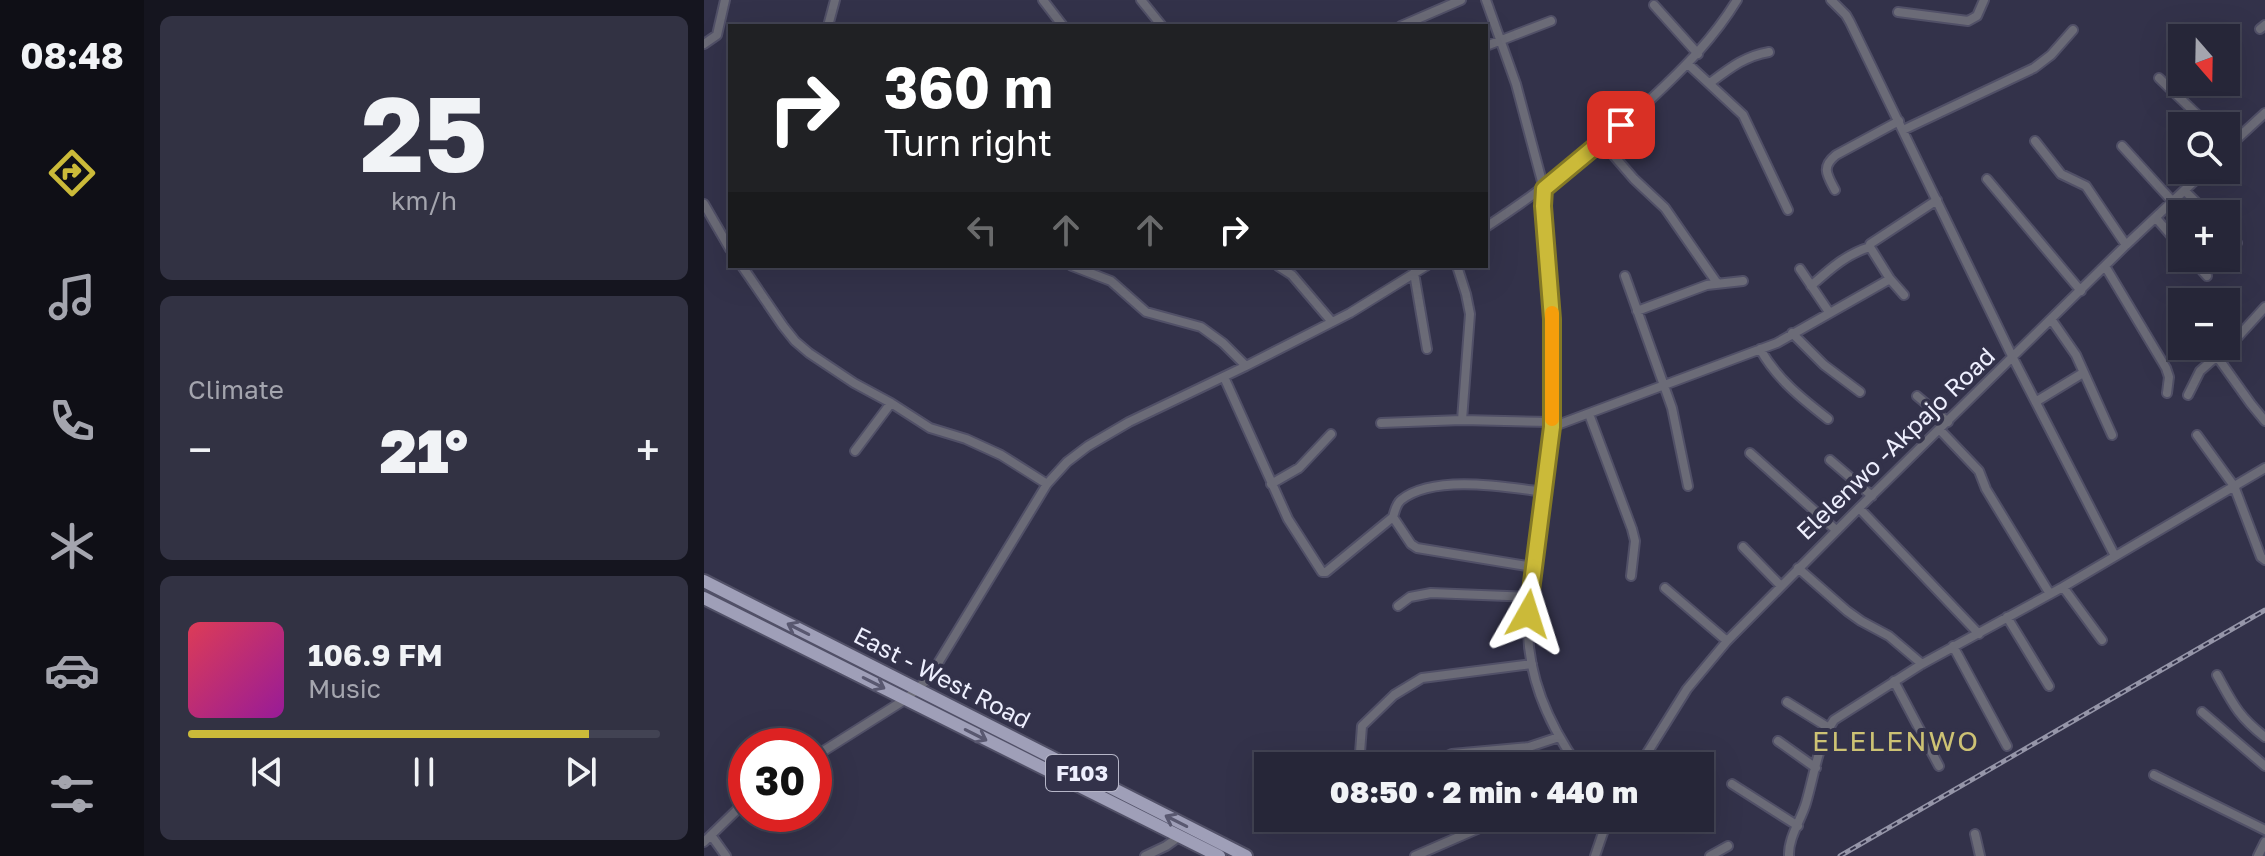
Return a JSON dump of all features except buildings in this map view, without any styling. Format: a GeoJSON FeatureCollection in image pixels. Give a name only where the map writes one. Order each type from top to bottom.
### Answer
{"type":"FeatureCollection","features":[{"type":"Feature","properties":{"kind":"main road","name":"East - West Road"},"geometry":{"type":"LineString","coordinates":[[704,581],[1246,856]]}},
{"type":"Feature","properties":{"kind":"main road","name":"East - West Road"},"geometry":{"type":"LineString","coordinates":[[704,598],[1219,856]]}},
{"type":"Feature","properties":{"kind":"street"},"geometry":{"type":"LineString","coordinates":[[704,44],[717,35],[725,0]]}},
{"type":"Feature","properties":{"kind":"street"},"geometry":{"type":"LineString","coordinates":[[829,24],[835,0]]}},
{"type":"Feature","properties":{"kind":"street"},"geometry":{"type":"LineString","coordinates":[[1043,0],[1061,24]]}},
{"type":"Feature","properties":{"kind":"street"},"geometry":{"type":"LineString","coordinates":[[1141,0],[1160,24]]}},
{"type":"Feature","properties":{"kind":"street"},"geometry":{"type":"LineString","coordinates":[[1406,24],[1461,0]]}},
{"type":"Feature","properties":{"kind":"street"},"geometry":{"type":"LineString","coordinates":[[1486,0],[1516,84],[1544,189],[1552,319],[1552,424],[1528,630],[1539,693],[1569,752]]}},
{"type":"Feature","properties":{"kind":"street"},"geometry":{"type":"LineString","coordinates":[[1488,226],[1544,189],[1602,142],[1698,54],[1737,0]]}},
{"type":"Feature","properties":{"kind":"street"},"geometry":{"type":"LineString","coordinates":[[1831,0],[1846,15],[2013,358],[2115,556]]}},
{"type":"Feature","properties":{"kind":"street"},"geometry":{"type":"LineString","coordinates":[[1898,12],[1968,21],[1977,16],[1984,0]]}},
{"type":"Feature","properties":{"kind":"street"},"geometry":{"type":"LineString","coordinates":[[1654,5],[1698,54]]}},
{"type":"Feature","properties":{"kind":"street"},"geometry":{"type":"LineString","coordinates":[[1488,46],[1551,21]]}},
{"type":"Feature","properties":{"kind":"street"},"geometry":{"type":"LineString","coordinates":[[1835,190],[1826,168],[1836,155],[2034,68],[2051,55],[2073,30]]}},
{"type":"Feature","properties":{"kind":"street"},"geometry":{"type":"LineString","coordinates":[[1710,83],[1742,59],[1769,52]]}},
{"type":"Feature","properties":{"kind":"street"},"geometry":{"type":"LineString","coordinates":[[1688,64],[1743,115],[1788,210]]}},
{"type":"Feature","properties":{"kind":"street"},"geometry":{"type":"LineString","coordinates":[[2159,78],[2194,112]]}},
{"type":"Feature","properties":{"kind":"street"},"geometry":{"type":"LineString","coordinates":[[2240,135],[2265,113]]}},
{"type":"Feature","properties":{"kind":"street"},"geometry":{"type":"LineString","coordinates":[[2035,141],[2061,174],[2086,186],[2126,245]]}},
{"type":"Feature","properties":{"kind":"street"},"geometry":{"type":"LineString","coordinates":[[1602,142],[1634,179],[1665,208],[1717,283]]}},
{"type":"Feature","properties":{"kind":"street"},"geometry":{"type":"LineString","coordinates":[[2122,146],[2171,200]]}},
{"type":"Feature","properties":{"kind":"street"},"geometry":{"type":"LineString","coordinates":[[1987,179],[2081,291]]}},
{"type":"Feature","properties":{"kind":"street","name":"Elelenwo -Akpajo Road"},"geometry":{"type":"LineString","coordinates":[[2175,200],[2192,184]]}},
{"type":"Feature","properties":{"kind":"street"},"geometry":{"type":"LineString","coordinates":[[2185,191],[2194,200]]}},
{"type":"Feature","properties":{"kind":"street"},"geometry":{"type":"LineString","coordinates":[[1811,286],[1850,255],[1870,247],[1870,244],[1937,200]]}},
{"type":"Feature","properties":{"kind":"street"},"geometry":{"type":"LineString","coordinates":[[704,204],[728,246]]}},
{"type":"Feature","properties":{"kind":"street","name":"Elelenwo -Akpajo Road"},"geometry":{"type":"LineString","coordinates":[[1648,752],[1687,689],[1727,641],[1836,530],[2168,207]]}},
{"type":"Feature","properties":{"kind":"street"},"geometry":{"type":"LineString","coordinates":[[2156,218],[2168,232]]}},
{"type":"Feature","properties":{"kind":"street"},"geometry":{"type":"LineString","coordinates":[[1870,247],[1904,295]]}},
{"type":"Feature","properties":{"kind":"street"},"geometry":{"type":"LineString","coordinates":[[2105,266],[2166,368],[2169,377],[2167,393]]}},
{"type":"Feature","properties":{"kind":"street"},"geometry":{"type":"LineString","coordinates":[[743,268],[795,341],[854,383],[930,428],[966,439],[1001,455],[1047,484]]}},
{"type":"Feature","properties":{"kind":"street"},"geometry":{"type":"LineString","coordinates":[[1077,268],[1111,281],[1146,312],[1201,327],[1246,366]]}},
{"type":"Feature","properties":{"kind":"street"},"geometry":{"type":"LineString","coordinates":[[1281,268],[1290,273],[1332,322]]}},
{"type":"Feature","properties":{"kind":"street"},"geometry":{"type":"LineString","coordinates":[[1458,268],[1470,314],[1462,420]]}},
{"type":"Feature","properties":{"kind":"street"},"geometry":{"type":"LineString","coordinates":[[832,746],[917,690],[940,663],[1047,484],[1067,462],[1102,437],[1332,322],[1420,269],[1427,349]]}},
{"type":"Feature","properties":{"kind":"street"},"geometry":{"type":"LineString","coordinates":[[1800,269],[1829,312]]}},
{"type":"Feature","properties":{"kind":"street"},"geometry":{"type":"LineString","coordinates":[[2203,272],[2207,276]]}},
{"type":"Feature","properties":{"kind":"street"},"geometry":{"type":"LineString","coordinates":[[1625,276],[1677,426],[1688,486]]}},
{"type":"Feature","properties":{"kind":"street"},"geometry":{"type":"LineString","coordinates":[[1381,423],[1462,420],[1552,424],[1589,414],[1777,343],[1890,279]]}},
{"type":"Feature","properties":{"kind":"street"},"geometry":{"type":"LineString","coordinates":[[1637,311],[1717,283],[1743,281]]}},
{"type":"Feature","properties":{"kind":"street"},"geometry":{"type":"LineString","coordinates":[[2240,334],[2265,307]]}},
{"type":"Feature","properties":{"kind":"street"},"geometry":{"type":"LineString","coordinates":[[2051,319],[2076,355],[2112,435]]}},
{"type":"Feature","properties":{"kind":"street"},"geometry":{"type":"LineString","coordinates":[[1792,333],[1824,365],[1860,392]]}},
{"type":"Feature","properties":{"kind":"street"},"geometry":{"type":"LineString","coordinates":[[1760,349],[1786,385],[1828,419]]}},
{"type":"Feature","properties":{"kind":"street"},"geometry":{"type":"LineString","coordinates":[[2188,395],[2200,371],[2211,360]]}},
{"type":"Feature","properties":{"kind":"street"},"geometry":{"type":"LineString","coordinates":[[2220,360],[2265,421]]}},
{"type":"Feature","properties":{"kind":"street"},"geometry":{"type":"LineString","coordinates":[[2037,401],[2083,373]]}},
{"type":"Feature","properties":{"kind":"street"},"geometry":{"type":"LineString","coordinates":[[1224,377],[1288,519],[1322,572],[1326,572],[1393,517],[1402,500],[1438,486],[1484,484],[1544,492]]}},
{"type":"Feature","properties":{"kind":"street"},"geometry":{"type":"LineString","coordinates":[[1917,396],[1948,422]]}},
{"type":"Feature","properties":{"kind":"street"},"geometry":{"type":"LineString","coordinates":[[855,451],[891,403]]}},
{"type":"Feature","properties":{"kind":"street"},"geometry":{"type":"LineString","coordinates":[[1589,414],[1632,529],[1635,549],[1631,576]]}},
{"type":"Feature","properties":{"kind":"street"},"geometry":{"type":"LineString","coordinates":[[1940,430],[1979,471],[1986,489],[2050,594]]}},
{"type":"Feature","properties":{"kind":"street"},"geometry":{"type":"LineString","coordinates":[[1271,484],[1299,468],[1331,434]]}},
{"type":"Feature","properties":{"kind":"street"},"geometry":{"type":"LineString","coordinates":[[2197,435],[2234,486],[2261,557],[2265,560]]}},
{"type":"Feature","properties":{"kind":"street"},"geometry":{"type":"LineString","coordinates":[[1750,453],[1836,530]]}},
{"type":"Feature","properties":{"kind":"street"},"geometry":{"type":"LineString","coordinates":[[1830,460],[1872,496]]}},
{"type":"Feature","properties":{"kind":"street"},"geometry":{"type":"LineString","coordinates":[[1789,856],[1829,728],[1842,713],[2265,468]]}},
{"type":"Feature","properties":{"kind":"street"},"geometry":{"type":"LineString","coordinates":[[1859,508],[1979,634]]}},
{"type":"Feature","properties":{"kind":"street"},"geometry":{"type":"LineString","coordinates":[[1393,517],[1417,548],[1533,567]]}},
{"type":"Feature","properties":{"kind":"street"},"geometry":{"type":"LineString","coordinates":[[1743,547],[1781,586]]}},
{"type":"Feature","properties":{"kind":"street"},"geometry":{"type":"LineString","coordinates":[[1798,568],[1847,611],[1889,636],[1922,664]]}},
{"type":"Feature","properties":{"kind":"street"},"geometry":{"type":"LineString","coordinates":[[2063,587],[2102,640]]}},
{"type":"Feature","properties":{"kind":"street"},"geometry":{"type":"LineString","coordinates":[[1665,588],[1727,641]]}},
{"type":"Feature","properties":{"kind":"street"},"geometry":{"type":"LineString","coordinates":[[1398,606],[1410,597],[1431,593],[1530,597]]}},
{"type":"Feature","properties":{"kind":"street"},"geometry":{"type":"LineString","coordinates":[[2007,617],[2049,686]]}},
{"type":"Feature","properties":{"kind":"street"},"geometry":{"type":"LineString","coordinates":[[1953,646],[2007,746]]}},
{"type":"Feature","properties":{"kind":"street"},"geometry":{"type":"LineString","coordinates":[[1360,752],[1362,726],[1394,695],[1417,680],[1532,664]]}},
{"type":"Feature","properties":{"kind":"street"},"geometry":{"type":"LineString","coordinates":[[2217,675],[2238,713],[2265,737]]}},
{"type":"Feature","properties":{"kind":"street"},"geometry":{"type":"LineString","coordinates":[[1894,681],[1939,766]]}},
{"type":"Feature","properties":{"kind":"street"},"geometry":{"type":"LineString","coordinates":[[1787,702],[1829,728]]}},
{"type":"Feature","properties":{"kind":"street"},"geometry":{"type":"LineString","coordinates":[[2202,712],[2265,766]]}},
{"type":"Feature","properties":{"kind":"street"},"geometry":{"type":"LineString","coordinates":[[1474,752],[1529,747],[1559,737]]}},
{"type":"Feature","properties":{"kind":"street"},"geometry":{"type":"LineString","coordinates":[[1778,741],[1816,768]]}},
{"type":"Feature","properties":{"kind":"street"},"geometry":{"type":"LineString","coordinates":[[2154,775],[2265,830]]}},
{"type":"Feature","properties":{"kind":"street"},"geometry":{"type":"LineString","coordinates":[[1732,784],[1798,826]]}},
{"type":"Feature","properties":{"kind":"street"},"geometry":{"type":"LineString","coordinates":[[726,856],[707,838],[728,818]]}},
{"type":"Feature","properties":{"kind":"street"},"geometry":{"type":"LineString","coordinates":[[1415,856],[1470,832]]}},
{"type":"Feature","properties":{"kind":"street"},"geometry":{"type":"LineString","coordinates":[[1596,856],[1604,832]]}},
{"type":"Feature","properties":{"kind":"street"},"geometry":{"type":"LineString","coordinates":[[1975,834],[1980,856]]}},
{"type":"Feature","properties":{"kind":"street"},"geometry":{"type":"LineString","coordinates":[[1145,856],[1180,836]]}},
{"type":"Feature","properties":{"kind":"street"},"geometry":{"type":"LineString","coordinates":[[2258,856],[2265,842]]}},
{"type":"Feature","properties":{"kind":"street"},"geometry":{"type":"LineString","coordinates":[[1710,856],[1728,846]]}},
{"type":"Feature","properties":{"kind":"railway"},"geometry":{"type":"LineString","coordinates":[[1840,856],[2265,610]]}},
{"type":"Feature","properties":{"kind":"slow traffic"},"geometry":{"type":"LineString","coordinates":[[1552,313],[1552,419]]}},
{"type":"Feature","properties":{"kind":"district","name":"ELELENWO"},"geometry":{"type":"Point","coordinates":[1896,741]}},
{"type":"Feature","properties":{"kind":"route"},"geometry":{"type":"LineString","coordinates":[[1528,614],[1552,427],[1552,319],[1544,189],[1621,125]]}}]}
